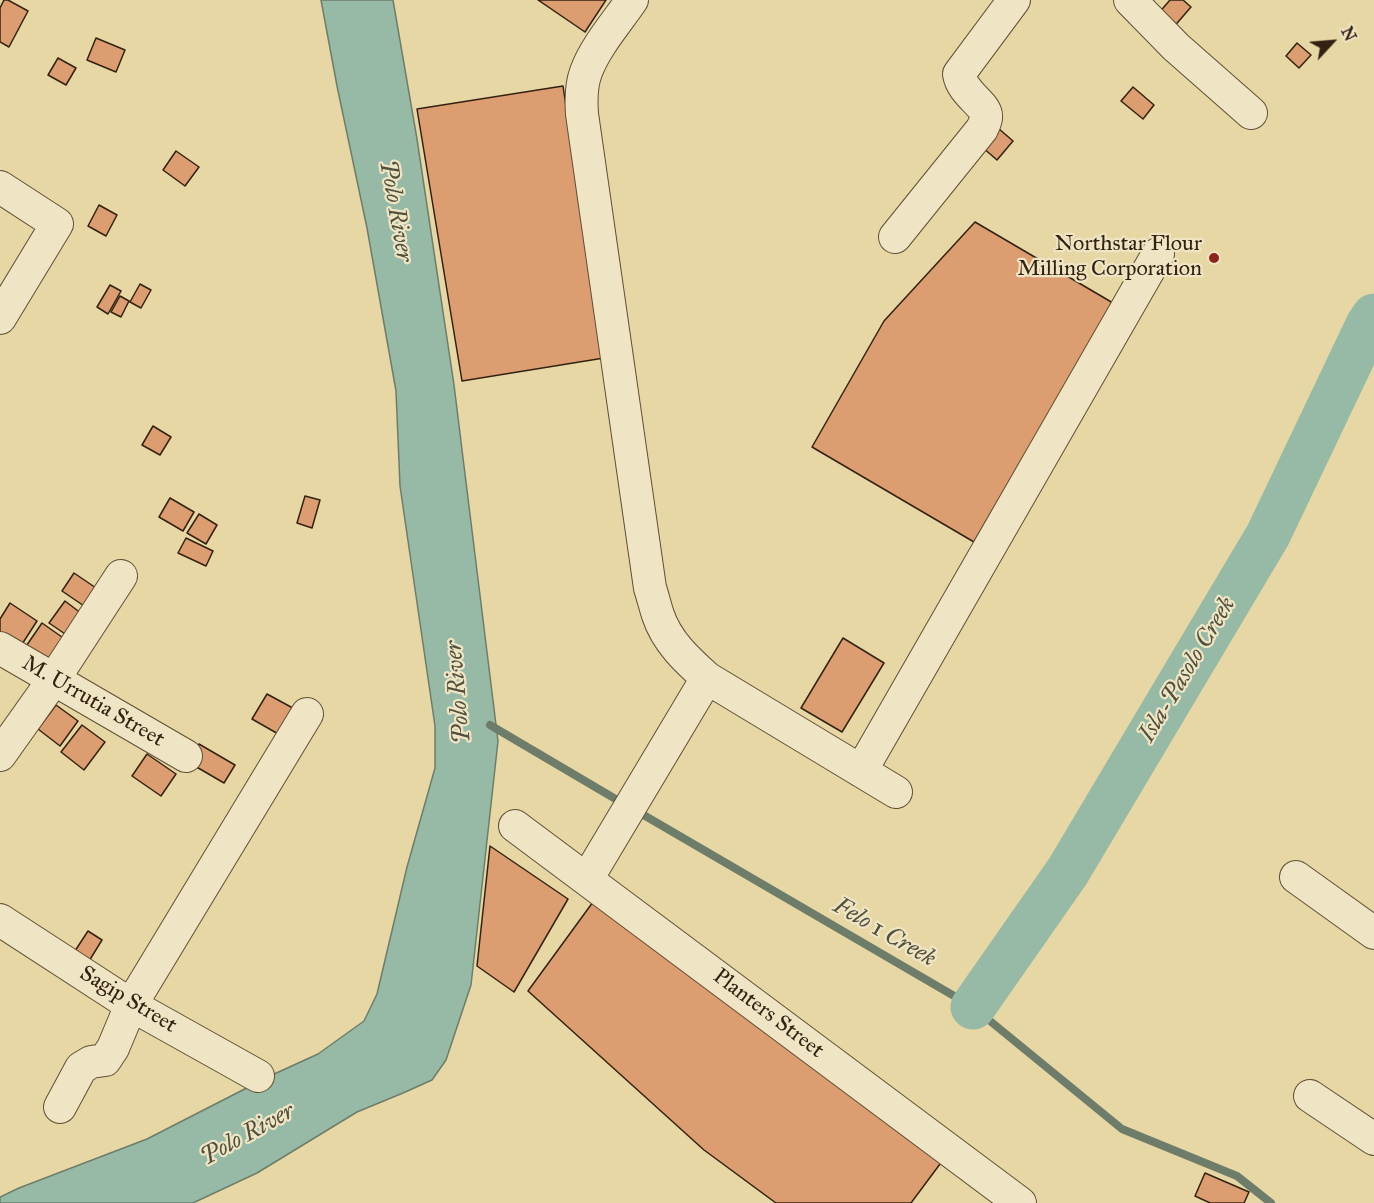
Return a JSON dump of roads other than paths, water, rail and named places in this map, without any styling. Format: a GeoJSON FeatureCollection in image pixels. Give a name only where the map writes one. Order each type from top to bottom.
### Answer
{"type":"FeatureCollection","features":[{"type":"Feature","properties":{"kind":"street"},"geometry":{"type":"LineString","coordinates":[[632,0],[593,56],[585,73],[581,93],[582,114],[650,588],[658,616],[669,638],[686,659],[707,678],[896,792]]}},
{"type":"Feature","properties":{"kind":"street"},"geometry":{"type":"LineString","coordinates":[[895,237],[982,129],[987,118],[985,110],[960,82],[959,74],[1014,0]]}},
{"type":"Feature","properties":{"kind":"street"},"geometry":{"type":"LineString","coordinates":[[1130,0],[1176,47],[1251,113]]}},
{"type":"Feature","properties":{"kind":"street"},"geometry":{"type":"LineString","coordinates":[[0,187],[57,224],[0,318]]}},
{"type":"Feature","properties":{"kind":"street"},"geometry":{"type":"LineString","coordinates":[[861,771],[1158,254]]}},
{"type":"Feature","properties":{"kind":"street"},"geometry":{"type":"LineString","coordinates":[[0,755],[54,679],[120,576]]}},
{"type":"Feature","properties":{"kind":"street","name":"M. Urrutia Street"},"geometry":{"type":"LineString","coordinates":[[0,648],[186,756]]}},
{"type":"Feature","properties":{"kind":"street"},"geometry":{"type":"LineString","coordinates":[[587,879],[707,678]]}},
{"type":"Feature","properties":{"kind":"street"},"geometry":{"type":"LineString","coordinates":[[60,1107],[81,1068],[91,1062],[105,1060],[113,1048],[132,1005],[307,714]]}},
{"type":"Feature","properties":{"kind":"street","name":"Planters Street"},"geometry":{"type":"LineString","coordinates":[[515,826],[1020,1203]]}},
{"type":"Feature","properties":{"kind":"street"},"geometry":{"type":"LineString","coordinates":[[1296,877],[1374,933]]}},
{"type":"Feature","properties":{"kind":"street","name":"Sagip Street"},"geometry":{"type":"LineString","coordinates":[[0,920],[132,1005],[258,1076]]}},
{"type":"Feature","properties":{"kind":"street"},"geometry":{"type":"LineString","coordinates":[[1310,1096],[1374,1139]]}},
{"type":"Feature","properties":{"kind":"water","name":"Polo River"},"geometry":{"type":"Polygon","coordinates":[[[321,0],[393,0],[417,139],[454,385],[498,741],[471,985],[446,1060],[432,1080],[357,1112],[257,1173],[193,1203],[0,1203],[0,1197],[19,1188],[147,1139],[318,1054],[364,1021],[377,994],[407,867],[435,768],[435,726],[400,486],[396,391],[367,228],[321,0]]]}},
{"type":"Feature","properties":{"kind":"waterway","name":"Isla-Pasolo Creek"},"geometry":{"type":"LineString","coordinates":[[973,1007],[1068,871],[1268,535],[1374,316]]}},
{"type":"Feature","properties":{"kind":"waterway","name":"Felo 1 Creek"},"geometry":{"type":"LineString","coordinates":[[490,725],[624,804]]}},
{"type":"Feature","properties":{"kind":"waterway","name":"Felo 1 Creek"},"geometry":{"type":"LineString","coordinates":[[635,810],[973,1007],[1122,1129],[1237,1176],[1271,1203]]}},
{"type":"Feature","properties":{"kind":"place","name":"Northstar Flour Milling Corporation"},"geometry":{"type":"Point","coordinates":[1214,258]}}]}
